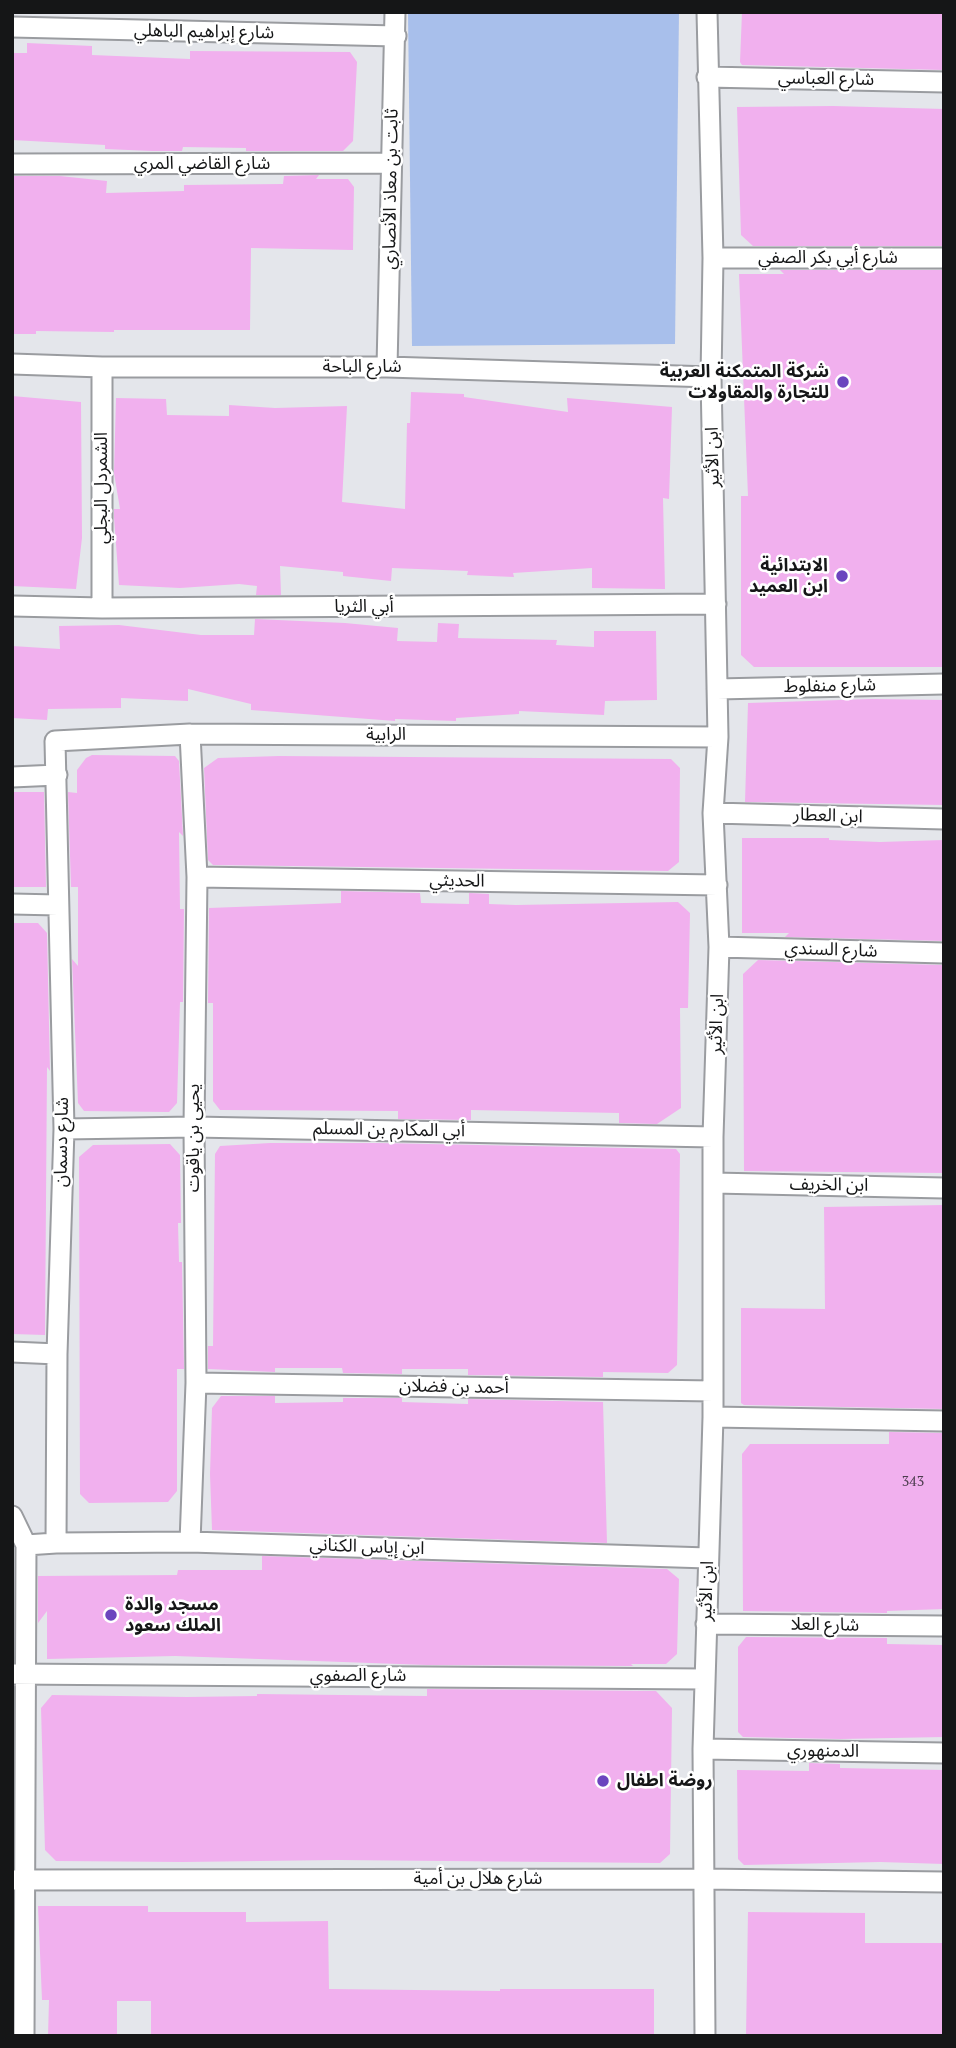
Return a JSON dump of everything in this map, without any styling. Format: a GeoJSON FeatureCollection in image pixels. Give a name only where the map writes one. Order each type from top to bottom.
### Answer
{"type":"FeatureCollection","features":[{"type":"Feature","properties":{"kind":"street","name":"ثابت بن معاذ الأنصاري"},"geometry":{"type":"LineString","coordinates":[[387,367],[395,12]]}},
{"type":"Feature","properties":{"kind":"street","name":"ابن الأثير"},"geometry":{"type":"LineString","coordinates":[[705,2036],[703,1749],[713,1417],[713,1137],[719,947],[713,813],[718,737],[711,377],[713,258],[707,12]]}},
{"type":"Feature","properties":{"kind":"street","name":"شارع إبراهيم الباهلي"},"geometry":{"type":"LineString","coordinates":[[12,27],[396,36]]}},
{"type":"Feature","properties":{"kind":"street","name":"شارع العباسي"},"geometry":{"type":"LineString","coordinates":[[708,77],[944,82]]}},
{"type":"Feature","properties":{"kind":"street","name":"شارع القاضي المري"},"geometry":{"type":"LineString","coordinates":[[12,164],[391,163]]}},
{"type":"Feature","properties":{"kind":"street","name":"شارع أبي بكر الصفي"},"geometry":{"type":"LineString","coordinates":[[713,258],[944,258]]}},
{"type":"Feature","properties":{"kind":"street","name":"شارع الباحة"},"geometry":{"type":"LineString","coordinates":[[12,364],[102,367],[387,367],[711,377]]}},
{"type":"Feature","properties":{"kind":"street","name":"الشمردل البجلي"},"geometry":{"type":"LineString","coordinates":[[102,367],[102,608]]}},
{"type":"Feature","properties":{"kind":"street","name":"أبي الثريا"},"geometry":{"type":"LineString","coordinates":[[12,606],[102,608],[716,604]]}},
{"type":"Feature","properties":{"kind":"street","name":"شارع منفلوط"},"geometry":{"type":"LineString","coordinates":[[717,689],[944,684]]}},
{"type":"Feature","properties":{"kind":"street","name":"الرابية"},"geometry":{"type":"LineString","coordinates":[[55,741],[190,734],[718,737]]}},
{"type":"Feature","properties":{"kind":"street","name":"يحيى بن ياقوت"},"geometry":{"type":"LineString","coordinates":[[190,734],[197,877],[194,1126],[196,1383],[190,1542]]}},
{"type":"Feature","properties":{"kind":"street","name":"شارع دسمان"},"geometry":{"type":"LineString","coordinates":[[55,741],[64,1129],[57,1354],[56,1543]]}},
{"type":"Feature","properties":{"kind":"street"},"geometry":{"type":"LineString","coordinates":[[12,777],[57,775]]}},
{"type":"Feature","properties":{"kind":"street","name":"ابن العطار"},"geometry":{"type":"LineString","coordinates":[[713,813],[944,819]]}},
{"type":"Feature","properties":{"kind":"street","name":"الحديثي"},"geometry":{"type":"LineString","coordinates":[[197,877],[718,885]]}},
{"type":"Feature","properties":{"kind":"street"},"geometry":{"type":"LineString","coordinates":[[12,904],[58,905]]}},
{"type":"Feature","properties":{"kind":"street","name":"شارع السندي"},"geometry":{"type":"LineString","coordinates":[[719,947],[944,953]]}},
{"type":"Feature","properties":{"kind":"street","name":"أبي المكارم بن المسلم"},"geometry":{"type":"LineString","coordinates":[[64,1129],[194,1126],[713,1137]]}},
{"type":"Feature","properties":{"kind":"street","name":"ابن الخريف"},"geometry":{"type":"LineString","coordinates":[[714,1183],[944,1188]]}},
{"type":"Feature","properties":{"kind":"street"},"geometry":{"type":"LineString","coordinates":[[12,1352],[57,1354]]}},
{"type":"Feature","properties":{"kind":"street","name":"أحمد بن فضلان"},"geometry":{"type":"LineString","coordinates":[[196,1383],[713,1391]]}},
{"type":"Feature","properties":{"kind":"street"},"geometry":{"type":"LineString","coordinates":[[713,1417],[944,1421]]}},
{"type":"Feature","properties":{"kind":"street"},"geometry":{"type":"LineString","coordinates":[[12,1516],[26,1545],[18,1674],[18,1880],[24,2036]]}},
{"type":"Feature","properties":{"kind":"street","name":"ابن إياس الكناني"},"geometry":{"type":"LineString","coordinates":[[26,1545],[190,1542],[708,1558]]}},
{"type":"Feature","properties":{"kind":"street","name":"شارع العلا"},"geometry":{"type":"LineString","coordinates":[[706,1624],[944,1626]]}},
{"type":"Feature","properties":{"kind":"street","name":"شارع الصفوي"},"geometry":{"type":"LineString","coordinates":[[18,1674],[704,1679]]}},
{"type":"Feature","properties":{"kind":"street","name":"الدمنهوري"},"geometry":{"type":"LineString","coordinates":[[703,1749],[944,1754]]}},
{"type":"Feature","properties":{"kind":"street","name":"شارع هلال بن أمية"},"geometry":{"type":"LineString","coordinates":[[18,1880],[703,1879],[944,1882]]}},
{"type":"Feature","properties":{"kind":"shaded area"},"geometry":{"type":"Polygon","coordinates":[[[408,12],[679,12],[675,344],[412,346],[408,12]]]}},
{"type":"Feature","properties":{"kind":"building"},"geometry":{"type":"Polygon","coordinates":[[[742,12],[944,12],[944,70],[742,65],[742,12]]]}},
{"type":"Feature","properties":{"kind":"building"},"geometry":{"type":"Polygon","coordinates":[[[27,43],[92,46],[92,55],[190,59],[190,51],[350,52],[357,62],[353,141],[343,151],[246,151],[246,148],[183,147],[182,151],[152,151],[105,149],[105,145],[12,140],[12,53],[27,53],[27,43]]]}},
{"type":"Feature","properties":{"kind":"building"},"geometry":{"type":"Polygon","coordinates":[[[737,107],[944,109],[944,246],[753,246],[741,235],[737,107]]]}},
{"type":"Feature","properties":{"kind":"building"},"geometry":{"type":"Polygon","coordinates":[[[319,175],[316,179],[348,179],[354,187],[353,250],[251,248],[250,330],[36,331],[36,334],[12,334],[12,176],[60,176],[107,181],[106,193],[184,191],[184,185],[283,184],[284,176],[319,175]]]}},
{"type":"Feature","properties":{"kind":"building"},"geometry":{"type":"Polygon","coordinates":[[[780,270],[944,270],[944,667],[754,667],[741,655],[741,496],[748,496],[739,274],[784,274],[780,270]]]}},
{"type":"Feature","properties":{"kind":"building"},"geometry":{"type":"Polygon","coordinates":[[[411,392],[464,394],[464,397],[568,412],[567,398],[672,407],[669,499],[663,498],[665,589],[592,588],[592,568],[513,573],[514,577],[467,575],[468,571],[392,568],[391,581],[343,576],[343,572],[280,566],[281,595],[256,595],[257,586],[239,584],[180,588],[119,585],[114,517],[114,509],[120,509],[114,473],[116,398],[166,399],[167,415],[229,416],[229,405],[275,408],[347,406],[342,502],[405,509],[407,423],[410,423],[411,392]]]}},
{"type":"Feature","properties":{"kind":"building"},"geometry":{"type":"Polygon","coordinates":[[[12,396],[81,402],[82,538],[76,589],[12,586],[12,396]]]}},
{"type":"Feature","properties":{"kind":"building"},"geometry":{"type":"Polygon","coordinates":[[[255,619],[398,628],[397,641],[437,642],[438,623],[459,624],[458,638],[557,640],[556,645],[594,647],[594,631],[656,631],[657,700],[605,701],[604,715],[519,711],[519,714],[456,718],[456,721],[395,721],[251,710],[251,704],[188,689],[188,701],[121,698],[121,708],[48,709],[47,720],[12,718],[12,646],[60,649],[59,626],[119,625],[201,635],[254,635],[255,619]]]}},
{"type":"Feature","properties":{"kind":"building"},"geometry":{"type":"Polygon","coordinates":[[[872,699],[944,700],[944,805],[745,802],[748,703],[872,699]]]}},
{"type":"Feature","properties":{"kind":"building"},"geometry":{"type":"Polygon","coordinates":[[[92,755],[175,756],[179,761],[183,836],[179,832],[180,909],[184,909],[183,1002],[180,1002],[177,1103],[169,1112],[84,1111],[78,1103],[72,959],[78,966],[78,887],[71,887],[68,792],[77,793],[77,770],[86,758],[92,755]]]}},
{"type":"Feature","properties":{"kind":"building"},"geometry":{"type":"Polygon","coordinates":[[[279,756],[671,759],[680,768],[679,862],[668,871],[213,865],[208,860],[204,768],[218,758],[279,756]]]}},
{"type":"Feature","properties":{"kind":"building"},"geometry":{"type":"Polygon","coordinates":[[[12,792],[44,792],[46,887],[12,887],[12,792]]]}},
{"type":"Feature","properties":{"kind":"building"},"geometry":{"type":"Polygon","coordinates":[[[742,838],[829,838],[880,842],[944,840],[944,941],[785,937],[789,933],[742,933],[742,838]]]}},
{"type":"Feature","properties":{"kind":"building"},"geometry":{"type":"Polygon","coordinates":[[[341,891],[420,893],[421,903],[469,904],[469,893],[489,894],[489,904],[678,902],[690,913],[688,1008],[680,1008],[681,1108],[657,1124],[619,1123],[619,1113],[471,1110],[471,1120],[398,1119],[398,1111],[220,1110],[213,1101],[213,1003],[208,1003],[209,908],[341,903],[341,891]]]}},
{"type":"Feature","properties":{"kind":"building"},"geometry":{"type":"Polygon","coordinates":[[[12,923],[38,923],[47,933],[50,1071],[47,1067],[45,1335],[12,1334],[12,923]]]}},
{"type":"Feature","properties":{"kind":"building"},"geometry":{"type":"Polygon","coordinates":[[[758,960],[944,965],[944,1173],[744,1171],[743,974],[758,960]]]}},
{"type":"Feature","properties":{"kind":"building"},"geometry":{"type":"Polygon","coordinates":[[[270,1143],[676,1149],[680,1154],[677,1365],[668,1373],[603,1372],[603,1377],[468,1375],[468,1369],[402,1369],[402,1374],[343,1373],[342,1368],[275,1368],[275,1372],[208,1369],[208,1346],[213,1346],[215,1154],[220,1146],[270,1143]]]}},
{"type":"Feature","properties":{"kind":"building"},"geometry":{"type":"Polygon","coordinates":[[[170,1144],[180,1155],[181,1223],[178,1223],[179,1262],[182,1262],[184,1369],[177,1369],[177,1491],[168,1502],[89,1503],[80,1494],[79,1157],[93,1145],[170,1144]]]}},
{"type":"Feature","properties":{"kind":"building"},"geometry":{"type":"Polygon","coordinates":[[[944,1205],[944,1409],[741,1403],[741,1308],[825,1309],[824,1207],[944,1205]]]}},
{"type":"Feature","properties":{"kind":"building"},"geometry":{"type":"Polygon","coordinates":[[[221,1396],[275,1396],[275,1403],[343,1402],[343,1398],[402,1398],[402,1402],[468,1404],[468,1399],[603,1402],[607,1543],[212,1530],[212,1408],[221,1396]]]}},
{"type":"Feature","properties":{"kind":"building"},"geometry":{"type":"Polygon","coordinates":[[[889,1432],[944,1433],[944,1609],[887,1613],[743,1611],[742,1454],[750,1444],[889,1444],[889,1432]]]}},
{"type":"Feature","properties":{"kind":"building"},"geometry":{"type":"Polygon","coordinates":[[[262,1556],[667,1569],[679,1579],[677,1654],[666,1664],[631,1664],[633,1666],[427,1665],[175,1656],[47,1659],[47,1611],[38,1623],[38,1576],[177,1575],[178,1570],[262,1570],[262,1556]]]}},
{"type":"Feature","properties":{"kind":"building"},"geometry":{"type":"Polygon","coordinates":[[[746,1637],[887,1638],[887,1644],[944,1645],[944,1737],[743,1737],[738,1732],[738,1647],[746,1637]]]}},
{"type":"Feature","properties":{"kind":"building"},"geometry":{"type":"Polygon","coordinates":[[[427,1689],[656,1691],[672,1708],[670,1854],[660,1863],[337,1860],[183,1862],[56,1861],[45,1850],[41,1708],[52,1695],[427,1696],[427,1689]]]}},
{"type":"Feature","properties":{"kind":"building"},"geometry":{"type":"Polygon","coordinates":[[[809,1763],[840,1764],[840,1768],[944,1770],[944,1864],[880,1862],[744,1865],[738,1859],[737,1770],[809,1771],[809,1763]]]}},
{"type":"Feature","properties":{"kind":"building"},"geometry":{"type":"Polygon","coordinates":[[[38,1906],[148,1906],[148,1912],[246,1912],[246,1922],[328,1921],[329,1989],[654,1989],[654,2036],[151,2036],[151,2001],[117,2001],[117,2036],[48,2036],[49,2000],[42,2000],[38,1906]]]}},
{"type":"Feature","properties":{"kind":"building"},"geometry":{"type":"Polygon","coordinates":[[[748,1912],[865,1913],[865,1943],[944,1943],[944,2036],[746,2036],[748,1912]]]}},
{"type":"Feature","properties":{"kind":"place","name":"شركة المتمكنة العربية للتجارة والمقاولات"},"geometry":{"type":"Point","coordinates":[843,382]}},
{"type":"Feature","properties":{"kind":"place","name":"الابتدائية ابن العميد"},"geometry":{"type":"Point","coordinates":[842,576]}},
{"type":"Feature","properties":{"kind":"place","name":"مسجد والدة الملك سعود"},"geometry":{"type":"Point","coordinates":[111,1615]}},
{"type":"Feature","properties":{"kind":"place","name":"روضة اطفال"},"geometry":{"type":"Point","coordinates":[603,1781]}}]}
